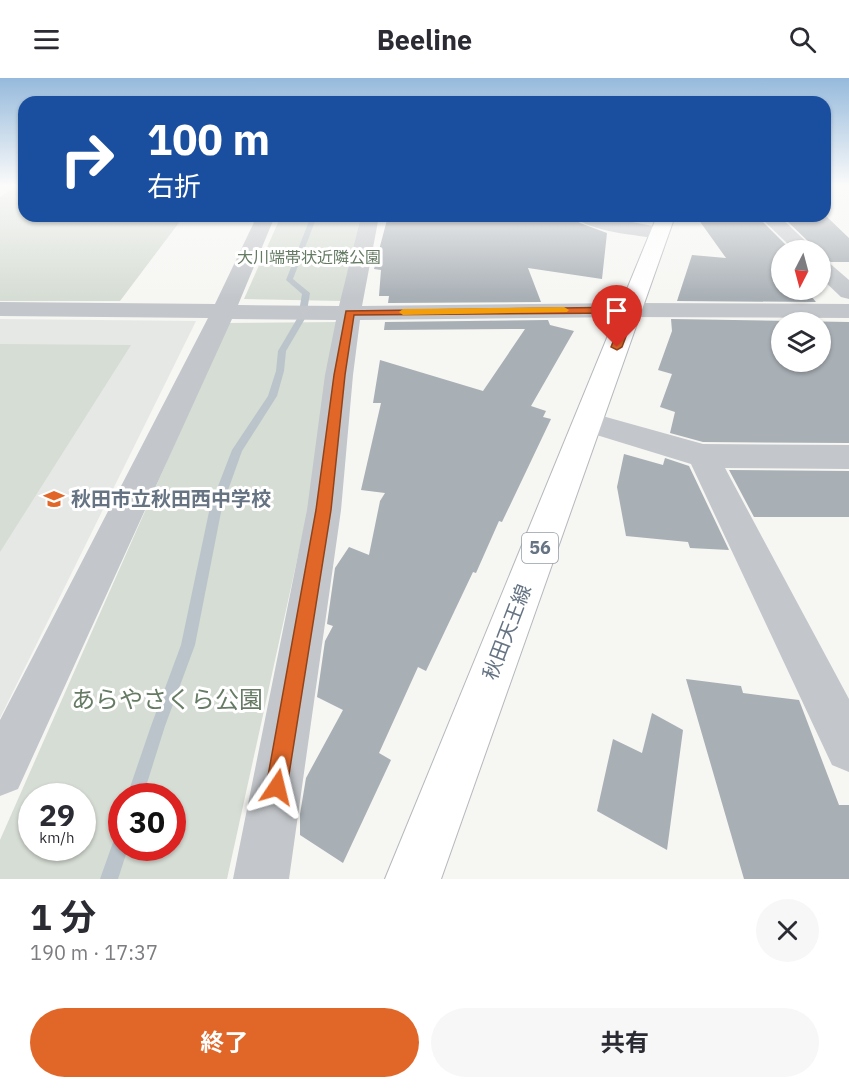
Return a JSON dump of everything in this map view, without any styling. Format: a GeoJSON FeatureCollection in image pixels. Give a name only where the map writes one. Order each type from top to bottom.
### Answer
{"type":"FeatureCollection","features":[{"type":"Feature","properties":{"kind":"main road","name":"秋田天王線"},"geometry":{"type":"LineString","coordinates":[[413,879],[662,224]]}},
{"type":"Feature","properties":{"kind":"street"},"geometry":{"type":"LineString","coordinates":[[0,771],[235,311],[265,223]]}},
{"type":"Feature","properties":{"kind":"street"},"geometry":{"type":"LineString","coordinates":[[261,879],[324,510],[339,375],[339,312],[368,223]]}},
{"type":"Feature","properties":{"kind":"street"},"geometry":{"type":"LineString","coordinates":[[623,223],[662,224]]}},
{"type":"Feature","properties":{"kind":"street"},"geometry":{"type":"LineString","coordinates":[[776,223],[794,240]]}},
{"type":"Feature","properties":{"kind":"street"},"geometry":{"type":"LineString","coordinates":[[831,275],[849,292]]}},
{"type":"Feature","properties":{"kind":"street"},"geometry":{"type":"LineString","coordinates":[[0,309],[339,312],[631,310],[849,312]]}},
{"type":"Feature","properties":{"kind":"street"},"geometry":{"type":"LineString","coordinates":[[588,422],[703,456],[849,457]]}},
{"type":"Feature","properties":{"kind":"street"},"geometry":{"type":"LineString","coordinates":[[703,456],[849,748]]}},
{"type":"Feature","properties":{"kind":"shaded area","name":"秋田市立秋田西中学校"},"geometry":{"type":"Polygon","coordinates":[[[0,319],[196,321],[0,718],[0,319]]]}},
{"type":"Feature","properties":{"kind":"green space"},"geometry":{"type":"Polygon","coordinates":[[[0,223],[178,223],[120,301],[0,301],[0,223]]]}},
{"type":"Feature","properties":{"kind":"green space","name":"大川端帯状近隣公園"},"geometry":{"type":"Polygon","coordinates":[[[278,223],[359,223],[341,301],[244,299],[278,223]]]}},
{"type":"Feature","properties":{"kind":"green space","name":"あらやさくら公園"},"geometry":{"type":"Polygon","coordinates":[[[341,322],[313,487],[227,879],[0,879],[0,840],[18,799],[18,861],[96,861],[96,783],[25,783],[228,323],[341,322]]]}},
{"type":"Feature","properties":{"kind":"green space"},"geometry":{"type":"Polygon","coordinates":[[[0,344],[131,345],[0,552],[0,344]]]}},
{"type":"Feature","properties":{"kind":"building"},"geometry":{"type":"Polygon","coordinates":[[[386,223],[581,223],[607,233],[602,279],[528,268],[541,302],[388,303],[389,296],[379,296],[381,270],[374,269],[386,223]]]}},
{"type":"Feature","properties":{"kind":"building"},"geometry":{"type":"Polygon","coordinates":[[[701,223],[764,223],[781,240],[771,240],[771,300],[814,300],[816,302],[677,301],[692,255],[726,258],[701,223]]]}},
{"type":"Feature","properties":{"kind":"building"},"geometry":{"type":"Polygon","coordinates":[[[790,223],[834,223],[849,238],[849,262],[831,262],[831,240],[807,240],[790,223]]]}},
{"type":"Feature","properties":{"kind":"building"},"geometry":{"type":"Polygon","coordinates":[[[671,319],[771,321],[771,372],[831,372],[831,322],[849,322],[849,443],[703,442],[670,433],[675,412],[660,407],[672,374],[658,370],[672,331],[671,319]]]}},
{"type":"Feature","properties":{"kind":"building"},"geometry":{"type":"Polygon","coordinates":[[[548,320],[550,325],[574,331],[531,406],[546,411],[543,417],[551,419],[502,522],[499,521],[476,573],[473,572],[426,671],[418,667],[379,753],[391,760],[343,863],[300,835],[300,814],[306,778],[343,710],[317,697],[325,641],[333,626],[327,624],[335,568],[349,547],[369,555],[380,501],[385,493],[361,490],[381,403],[373,403],[380,360],[483,391],[525,329],[384,330],[385,322],[548,320]]]}},
{"type":"Feature","properties":{"kind":"building"},"geometry":{"type":"Polygon","coordinates":[[[624,454],[663,465],[665,458],[689,466],[729,550],[690,548],[688,542],[626,536],[617,487],[624,454]]]}},
{"type":"Feature","properties":{"kind":"building"},"geometry":{"type":"Polygon","coordinates":[[[729,470],[849,471],[849,517],[754,517],[729,470]]]}},
{"type":"Feature","properties":{"kind":"building"},"geometry":{"type":"Polygon","coordinates":[[[686,679],[741,686],[743,693],[799,700],[839,805],[849,805],[849,879],[744,879],[686,679]]]}},
{"type":"Feature","properties":{"kind":"building"},"geometry":{"type":"Polygon","coordinates":[[[652,713],[683,730],[667,850],[597,811],[613,739],[642,753],[652,713]]]}},
{"type":"Feature","properties":{"kind":"waterway"},"geometry":{"type":"LineString","coordinates":[[139,783],[188,645],[216,507],[237,450],[272,396],[280,371],[282,351],[302,317],[306,293],[289,280],[311,223]]}},
{"type":"Feature","properties":{"kind":"waterway"},"geometry":{"type":"LineString","coordinates":[[109,879],[115,861]]}},
{"type":"Feature","properties":{"kind":"slow traffic"},"geometry":{"type":"LineString","coordinates":[[403,312],[564,310]]}},
{"type":"Feature","properties":{"kind":"place","name":"秋田市立秋田西中学校"},"geometry":{"type":"Point","coordinates":[54,499]}},
{"type":"Feature","properties":{"kind":"route"},"geometry":{"type":"LineString","coordinates":[[277,787],[324,510],[339,375],[350,313],[631,310],[617,347]]}}]}
